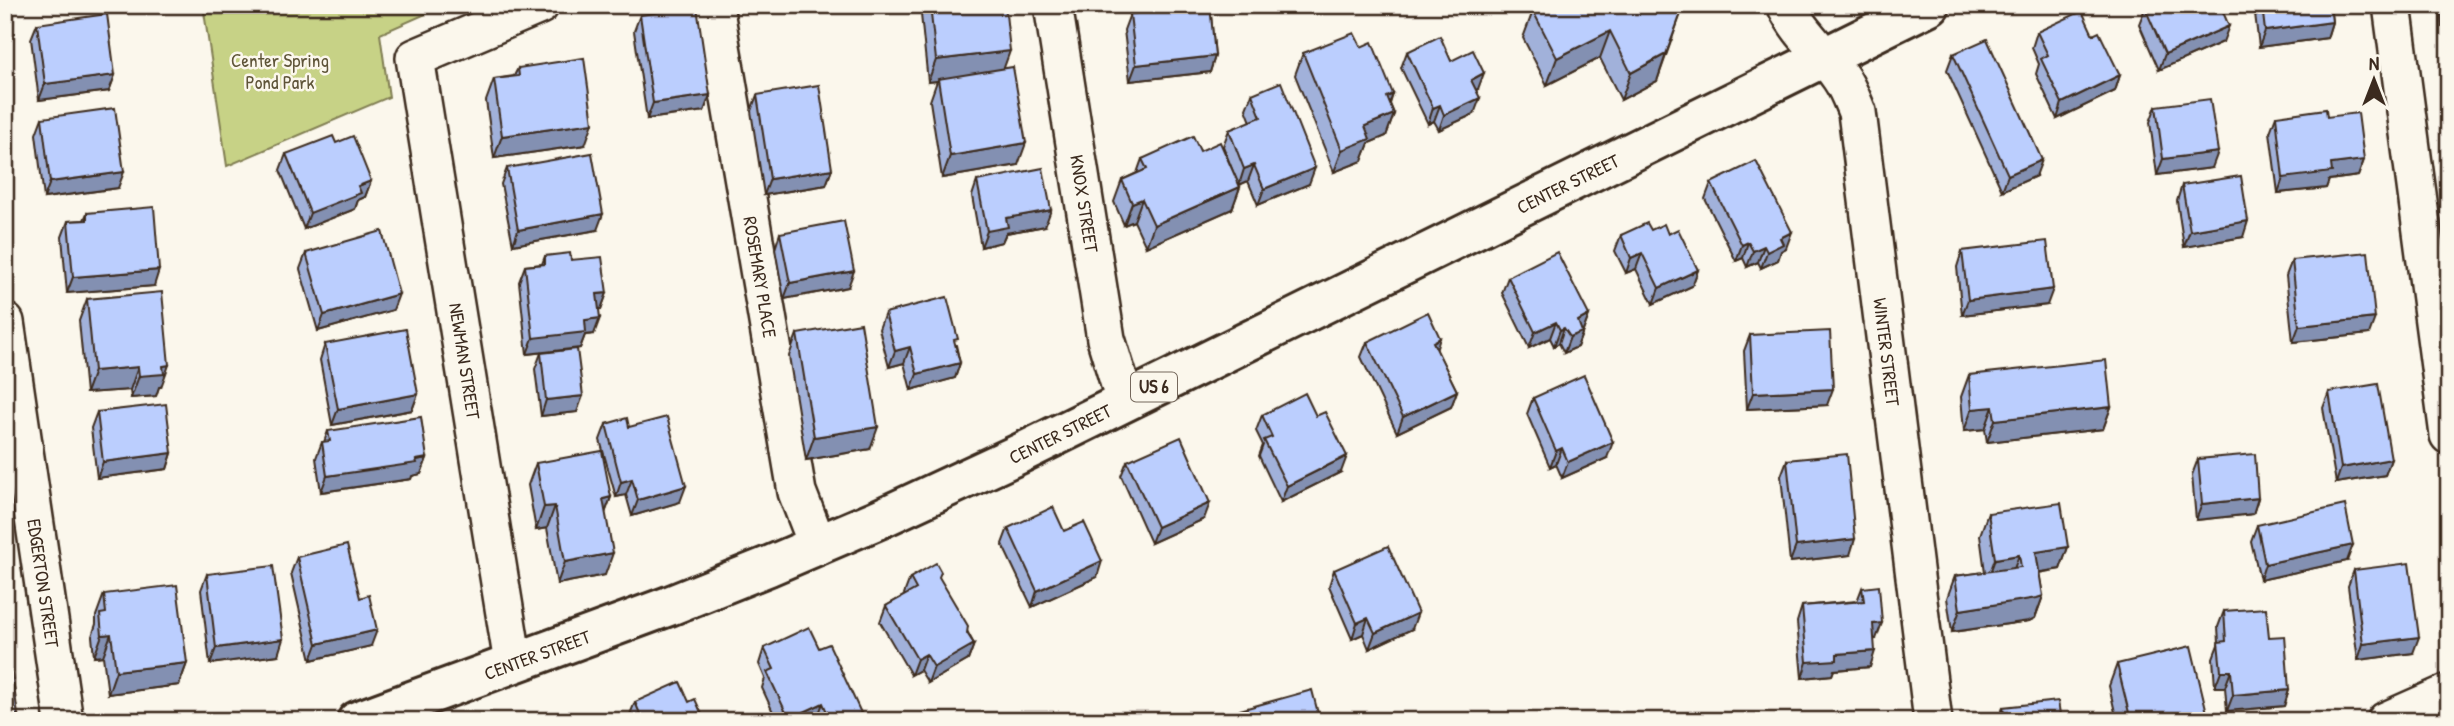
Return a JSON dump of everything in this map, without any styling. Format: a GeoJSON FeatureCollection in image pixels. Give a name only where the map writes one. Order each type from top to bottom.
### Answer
{"type":"FeatureCollection","features":[{"type":"Feature","properties":{"kind":"main road","name":"CENTER STREET"},"geometry":{"type":"LineString","coordinates":[[357,721],[679,602],[817,546],[953,485],[1930,5]]}},
{"type":"Feature","properties":{"kind":"street","name":"NEWMAN STREET"},"geometry":{"type":"LineString","coordinates":[[513,663],[415,58],[540,5]]}},
{"type":"Feature","properties":{"kind":"street","name":"ROSEMARY PLACE"},"geometry":{"type":"LineString","coordinates":[[714,5],[797,492],[817,546]]}},
{"type":"Feature","properties":{"kind":"street","name":"KNOX STREET"},"geometry":{"type":"LineString","coordinates":[[1053,5],[1106,339],[1125,401]]}},
{"type":"Feature","properties":{"kind":"street","name":"WINTER STREET"},"geometry":{"type":"LineString","coordinates":[[1786,5],[1805,35],[1839,75],[1857,112],[1933,721]]}},
{"type":"Feature","properties":{"kind":"street"},"geometry":{"type":"LineString","coordinates":[[2392,5],[2449,435]]}},
{"type":"Feature","properties":{"kind":"street","name":"EDGERTON STREET"},"geometry":{"type":"LineString","coordinates":[[5,322],[65,721]]}},
{"type":"Feature","properties":{"kind":"street"},"geometry":{"type":"LineString","coordinates":[[2386,721],[2449,693]]}},
{"type":"Feature","properties":{"kind":"green space","name":"Center Spring Pond Park"},"geometry":{"type":"Polygon","coordinates":[[[203,5],[446,5],[380,34],[389,97],[227,166],[203,5]]]}},
{"type":"Feature","properties":{"kind":"building"},"geometry":{"type":"Polygon","coordinates":[[[930,5],[1005,5],[1010,51],[936,60],[930,5]]]}},
{"type":"Feature","properties":{"kind":"building"},"geometry":{"type":"Polygon","coordinates":[[[1146,5],[1210,5],[1215,56],[1136,65],[1130,14],[1147,12],[1146,5]]]}},
{"type":"Feature","properties":{"kind":"building"},"geometry":{"type":"Polygon","coordinates":[[[1544,5],[1684,5],[1666,54],[1631,73],[1610,31],[1557,58],[1533,11],[1544,5]]]}},
{"type":"Feature","properties":{"kind":"building"},"geometry":{"type":"Polygon","coordinates":[[[2151,5],[2220,5],[2229,26],[2165,54],[2145,8],[2151,5]]]}},
{"type":"Feature","properties":{"kind":"building"},"geometry":{"type":"Polygon","coordinates":[[[2262,5],[2330,5],[2332,22],[2265,31],[2262,5]]]}},
{"type":"Feature","properties":{"kind":"building"},"geometry":{"type":"Polygon","coordinates":[[[697,7],[710,95],[653,103],[640,15],[697,7]]]}},
{"type":"Feature","properties":{"kind":"building"},"geometry":{"type":"Polygon","coordinates":[[[2082,11],[2093,35],[2099,32],[2120,75],[2062,103],[2041,59],[2048,55],[2037,32],[2082,11]]]}},
{"type":"Feature","properties":{"kind":"building"},"geometry":{"type":"Polygon","coordinates":[[[107,14],[115,75],[45,84],[37,24],[107,14]]]}},
{"type":"Feature","properties":{"kind":"building"},"geometry":{"type":"Polygon","coordinates":[[[1354,33],[1361,47],[1372,42],[1393,94],[1387,97],[1394,114],[1365,126],[1370,139],[1342,150],[1303,53],[1354,33]]]}},
{"type":"Feature","properties":{"kind":"building"},"geometry":{"type":"Polygon","coordinates":[[[1440,36],[1451,61],[1473,50],[1484,73],[1471,80],[1480,98],[1444,115],[1440,105],[1433,108],[1407,52],[1440,36]]]}},
{"type":"Feature","properties":{"kind":"building"},"geometry":{"type":"Polygon","coordinates":[[[1987,39],[2042,160],[2008,175],[1953,54],[1987,39]]]}},
{"type":"Feature","properties":{"kind":"building"},"geometry":{"type":"Polygon","coordinates":[[[584,58],[593,123],[502,136],[494,79],[519,76],[518,68],[584,58]]]}},
{"type":"Feature","properties":{"kind":"building"},"geometry":{"type":"Polygon","coordinates":[[[1013,67],[1026,143],[950,156],[938,79],[1013,67]]]}},
{"type":"Feature","properties":{"kind":"building"},"geometry":{"type":"Polygon","coordinates":[[[1281,82],[1315,168],[1264,189],[1254,165],[1244,169],[1229,130],[1261,117],[1252,94],[1281,82]]]}},
{"type":"Feature","properties":{"kind":"building"},"geometry":{"type":"Polygon","coordinates":[[[819,85],[832,169],[770,179],[757,95],[819,85]]]}},
{"type":"Feature","properties":{"kind":"building"},"geometry":{"type":"Polygon","coordinates":[[[2210,99],[2218,152],[2163,159],[2156,106],[2210,99]]]}},
{"type":"Feature","properties":{"kind":"building"},"geometry":{"type":"Polygon","coordinates":[[[115,108],[124,172],[50,182],[42,118],[115,108]]]}},
{"type":"Feature","properties":{"kind":"building"},"geometry":{"type":"Polygon","coordinates":[[[2326,109],[2327,117],[2358,113],[2364,160],[2331,164],[2332,172],[2283,178],[2276,116],[2326,109]]]}},
{"type":"Feature","properties":{"kind":"building"},"geometry":{"type":"Polygon","coordinates":[[[333,136],[336,143],[353,136],[371,181],[358,186],[361,193],[310,213],[286,154],[333,136]]]}},
{"type":"Feature","properties":{"kind":"building"},"geometry":{"type":"Polygon","coordinates":[[[1193,136],[1200,151],[1220,142],[1240,187],[1154,225],[1142,199],[1132,203],[1122,180],[1147,169],[1142,159],[1193,136]]]}},
{"type":"Feature","properties":{"kind":"building"},"geometry":{"type":"Polygon","coordinates":[[[592,153],[603,214],[518,230],[507,168],[592,153]]]}},
{"type":"Feature","properties":{"kind":"building"},"geometry":{"type":"Polygon","coordinates":[[[1756,161],[1792,232],[1780,238],[1783,244],[1767,252],[1764,246],[1753,251],[1748,242],[1742,245],[1711,183],[1756,161]]]}},
{"type":"Feature","properties":{"kind":"building"},"geometry":{"type":"Polygon","coordinates":[[[1043,168],[1051,210],[1006,218],[1008,227],[987,231],[977,181],[1043,168]]]}},
{"type":"Feature","properties":{"kind":"building"},"geometry":{"type":"Polygon","coordinates":[[[2241,176],[2248,221],[2190,231],[2182,185],[2241,176]]]}},
{"type":"Feature","properties":{"kind":"building"},"geometry":{"type":"Polygon","coordinates":[[[154,207],[159,270],[73,277],[68,221],[87,220],[87,213],[154,207]]]}},
{"type":"Feature","properties":{"kind":"building"},"geometry":{"type":"Polygon","coordinates":[[[844,221],[854,271],[790,283],[780,233],[844,221]]]}},
{"type":"Feature","properties":{"kind":"building"},"geometry":{"type":"Polygon","coordinates":[[[1647,223],[1651,230],[1664,224],[1668,234],[1678,229],[1698,270],[1659,288],[1642,253],[1631,258],[1621,235],[1647,223]]]}},
{"type":"Feature","properties":{"kind":"building"},"geometry":{"type":"Polygon","coordinates":[[[382,231],[399,294],[324,315],[306,253],[382,231]]]}},
{"type":"Feature","properties":{"kind":"building"},"geometry":{"type":"Polygon","coordinates":[[[2047,241],[2053,289],[1968,300],[1962,251],[2047,241]]]}},
{"type":"Feature","properties":{"kind":"building"},"geometry":{"type":"Polygon","coordinates":[[[1557,252],[1589,315],[1578,321],[1582,332],[1570,337],[1564,328],[1560,330],[1556,322],[1535,332],[1508,277],[1557,252]]]}},
{"type":"Feature","properties":{"kind":"building"},"geometry":{"type":"Polygon","coordinates":[[[2368,252],[2375,318],[2299,326],[2292,260],[2368,252]]]}},
{"type":"Feature","properties":{"kind":"building"},"geometry":{"type":"Polygon","coordinates":[[[570,253],[571,260],[602,257],[607,293],[597,294],[600,318],[585,320],[586,332],[533,338],[525,266],[545,264],[545,256],[570,253]]]}},
{"type":"Feature","properties":{"kind":"building"},"geometry":{"type":"Polygon","coordinates":[[[162,292],[169,365],[163,366],[164,374],[139,376],[138,367],[94,371],[87,299],[162,292]]]}},
{"type":"Feature","properties":{"kind":"building"},"geometry":{"type":"Polygon","coordinates":[[[947,297],[958,339],[954,340],[960,363],[917,374],[910,347],[895,351],[885,313],[947,297]]]}},
{"type":"Feature","properties":{"kind":"building"},"geometry":{"type":"Polygon","coordinates":[[[1428,312],[1440,338],[1433,342],[1457,391],[1403,417],[1367,342],[1428,312]]]}},
{"type":"Feature","properties":{"kind":"building"},"geometry":{"type":"Polygon","coordinates":[[[861,323],[878,427],[814,437],[797,334],[861,323]]]}},
{"type":"Feature","properties":{"kind":"building"},"geometry":{"type":"Polygon","coordinates":[[[406,329],[418,394],[338,409],[325,344],[406,329]]]}},
{"type":"Feature","properties":{"kind":"building"},"geometry":{"type":"Polygon","coordinates":[[[1830,331],[1833,389],[1753,393],[1750,335],[1830,331]]]}},
{"type":"Feature","properties":{"kind":"building"},"geometry":{"type":"Polygon","coordinates":[[[577,349],[583,396],[546,400],[541,353],[577,349]]]}},
{"type":"Feature","properties":{"kind":"building"},"geometry":{"type":"Polygon","coordinates":[[[2106,360],[2111,407],[1995,420],[1993,407],[1972,409],[1969,375],[2106,360]]]}},
{"type":"Feature","properties":{"kind":"building"},"geometry":{"type":"Polygon","coordinates":[[[1584,375],[1613,442],[1568,462],[1562,448],[1556,451],[1533,398],[1584,375]]]}},
{"type":"Feature","properties":{"kind":"building"},"geometry":{"type":"Polygon","coordinates":[[[2378,384],[2391,459],[2341,468],[2329,392],[2378,384]]]}},
{"type":"Feature","properties":{"kind":"building"},"geometry":{"type":"Polygon","coordinates":[[[1305,393],[1316,416],[1325,412],[1347,456],[1287,486],[1264,440],[1272,437],[1262,415],[1305,393]]]}},
{"type":"Feature","properties":{"kind":"building"},"geometry":{"type":"Polygon","coordinates":[[[166,404],[172,453],[103,462],[97,412],[166,404]]]}},
{"type":"Feature","properties":{"kind":"building"},"geometry":{"type":"Polygon","coordinates":[[[421,417],[427,458],[416,460],[417,463],[327,476],[322,442],[330,441],[328,431],[421,417]]]}},
{"type":"Feature","properties":{"kind":"building"},"geometry":{"type":"Polygon","coordinates":[[[667,417],[686,486],[638,500],[632,479],[621,482],[606,424],[627,418],[629,427],[667,417]]]}},
{"type":"Feature","properties":{"kind":"building"},"geometry":{"type":"Polygon","coordinates":[[[1181,437],[1210,503],[1157,527],[1127,461],[1181,437]]]}},
{"type":"Feature","properties":{"kind":"building"},"geometry":{"type":"Polygon","coordinates":[[[602,451],[611,497],[603,499],[613,553],[565,562],[555,506],[544,507],[536,463],[602,451]]]}},
{"type":"Feature","properties":{"kind":"building"},"geometry":{"type":"Polygon","coordinates":[[[1847,454],[1855,539],[1796,546],[1787,460],[1847,454]]]}},
{"type":"Feature","properties":{"kind":"building"},"geometry":{"type":"Polygon","coordinates":[[[2255,454],[2258,498],[2202,504],[2198,459],[2255,454]]]}},
{"type":"Feature","properties":{"kind":"building"},"geometry":{"type":"Polygon","coordinates":[[[2061,503],[2068,547],[2036,552],[2043,596],[1960,610],[1955,576],[2021,567],[2019,555],[1995,559],[1988,513],[2061,503]]]}},
{"type":"Feature","properties":{"kind":"building"},"geometry":{"type":"Polygon","coordinates":[[[2345,505],[2353,545],[2265,564],[2257,525],[2345,505]]]}},
{"type":"Feature","properties":{"kind":"building"},"geometry":{"type":"Polygon","coordinates":[[[1053,507],[1064,531],[1084,522],[1102,561],[1037,591],[1008,528],[1053,507]]]}},
{"type":"Feature","properties":{"kind":"building"},"geometry":{"type":"Polygon","coordinates":[[[347,545],[360,598],[369,595],[377,630],[317,644],[297,557],[347,545]]]}},
{"type":"Feature","properties":{"kind":"building"},"geometry":{"type":"Polygon","coordinates":[[[1388,546],[1418,613],[1375,633],[1368,618],[1357,623],[1334,570],[1388,546]]]}},
{"type":"Feature","properties":{"kind":"building"},"geometry":{"type":"Polygon","coordinates":[[[936,563],[941,572],[939,577],[968,626],[967,633],[974,644],[934,667],[926,654],[917,659],[886,606],[916,589],[910,578],[936,563]]]}},
{"type":"Feature","properties":{"kind":"building"},"geometry":{"type":"Polygon","coordinates":[[[2409,563],[2419,637],[2363,644],[2354,570],[2409,563]]]}},
{"type":"Feature","properties":{"kind":"building"},"geometry":{"type":"Polygon","coordinates":[[[273,566],[283,639],[216,648],[207,574],[273,566]]]}},
{"type":"Feature","properties":{"kind":"building"},"geometry":{"type":"Polygon","coordinates":[[[177,585],[187,663],[116,671],[111,634],[102,635],[100,614],[106,613],[104,594],[177,585]]]}},
{"type":"Feature","properties":{"kind":"building"},"geometry":{"type":"Polygon","coordinates":[[[1879,586],[1882,623],[1873,624],[1875,651],[1837,654],[1837,660],[1807,662],[1802,606],[1864,601],[1862,588],[1879,586]]]}},
{"type":"Feature","properties":{"kind":"building"},"geometry":{"type":"Polygon","coordinates":[[[2266,608],[2269,637],[2285,636],[2289,690],[2233,695],[2231,671],[2221,671],[2218,642],[2226,641],[2224,611],[2266,608]]]}},
{"type":"Feature","properties":{"kind":"building"},"geometry":{"type":"Polygon","coordinates":[[[5,624],[18,715],[5,717],[5,624]]]}},
{"type":"Feature","properties":{"kind":"building"},"geometry":{"type":"Polygon","coordinates":[[[809,627],[819,648],[829,644],[861,713],[845,721],[831,721],[823,703],[789,719],[767,672],[774,669],[764,648],[809,627]]]}},
{"type":"Feature","properties":{"kind":"building"},"geometry":{"type":"Polygon","coordinates":[[[2191,646],[2209,721],[2131,721],[2117,664],[2191,646]]]}},
{"type":"Feature","properties":{"kind":"building"},"geometry":{"type":"Polygon","coordinates":[[[680,682],[689,702],[695,699],[705,721],[643,721],[635,702],[680,682]]]}},
{"type":"Feature","properties":{"kind":"building"},"geometry":{"type":"Polygon","coordinates":[[[1312,690],[1320,721],[1243,721],[1240,710],[1312,690]]]}},
{"type":"Feature","properties":{"kind":"building"},"geometry":{"type":"Polygon","coordinates":[[[2058,701],[2061,721],[2005,721],[2003,707],[2058,701]]]}}]}
